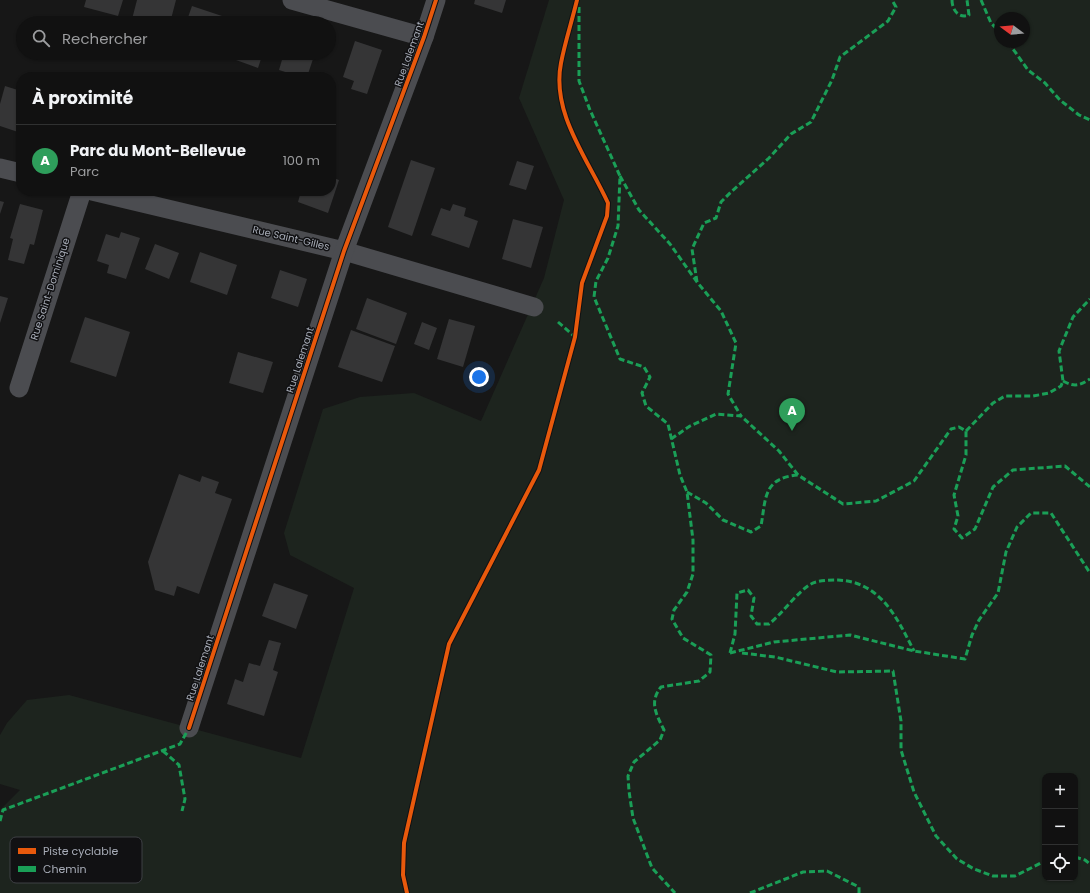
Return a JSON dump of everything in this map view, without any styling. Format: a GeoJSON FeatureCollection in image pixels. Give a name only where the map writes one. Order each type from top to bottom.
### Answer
{"type":"FeatureCollection","features":[{"type":"Feature","properties":{"kind":"street"},"geometry":{"type":"LineString","coordinates":[[292,0],[424,37]]}},
{"type":"Feature","properties":{"kind":"street","name":"Rue Lalemant"},"geometry":{"type":"LineString","coordinates":[[189,728],[344,251],[424,37],[436,0]]}},
{"type":"Feature","properties":{"kind":"street"},"geometry":{"type":"LineString","coordinates":[[0,168],[16,172]]}},
{"type":"Feature","properties":{"kind":"street","name":"Rue Saint-Dominique"},"geometry":{"type":"LineString","coordinates":[[19,388],[80,196]]}},
{"type":"Feature","properties":{"kind":"street","name":"Rue Saint-Gilles"},"geometry":{"type":"LineString","coordinates":[[113,196],[344,251],[534,307]]}},
{"type":"Feature","properties":{"kind":"shaded area"},"geometry":{"type":"Polygon","coordinates":[[[549,0],[1090,0],[1090,893],[0,893],[0,810],[20,790],[0,784],[0,735],[7,723],[27,700],[69,695],[301,758],[354,588],[290,555],[284,533],[323,409],[360,397],[414,393],[481,421],[544,278],[564,200],[519,98],[549,0]]]}},
{"type":"Feature","properties":{"kind":"building"},"geometry":{"type":"Polygon","coordinates":[[[86,0],[123,0],[118,16],[84,7],[86,0]]]}},
{"type":"Feature","properties":{"kind":"building"},"geometry":{"type":"Polygon","coordinates":[[[137,0],[176,0],[172,16],[133,16],[137,0]]]}},
{"type":"Feature","properties":{"kind":"building"},"geometry":{"type":"Polygon","coordinates":[[[475,0],[506,0],[502,13],[474,4],[475,0]]]}},
{"type":"Feature","properties":{"kind":"building"},"geometry":{"type":"Polygon","coordinates":[[[192,6],[222,16],[188,16],[192,6]]]}},
{"type":"Feature","properties":{"kind":"building"},"geometry":{"type":"Polygon","coordinates":[[[355,41],[382,50],[367,94],[351,89],[354,81],[343,77],[355,41]]]}},
{"type":"Feature","properties":{"kind":"building"},"geometry":{"type":"Polygon","coordinates":[[[236,60],[261,60],[258,68],[236,60]]]}},
{"type":"Feature","properties":{"kind":"building"},"geometry":{"type":"Polygon","coordinates":[[[282,60],[313,60],[309,72],[285,72],[279,70],[282,60]]]}},
{"type":"Feature","properties":{"kind":"building"},"geometry":{"type":"Polygon","coordinates":[[[5,86],[16,89],[16,131],[0,126],[0,104],[5,86]]]}},
{"type":"Feature","properties":{"kind":"building"},"geometry":{"type":"Polygon","coordinates":[[[411,160],[435,168],[412,236],[388,227],[411,160]]]}},
{"type":"Feature","properties":{"kind":"building"},"geometry":{"type":"Polygon","coordinates":[[[517,161],[534,166],[526,190],[509,185],[517,161]]]}},
{"type":"Feature","properties":{"kind":"building"},"geometry":{"type":"Polygon","coordinates":[[[336,179],[339,180],[336,189],[336,179]]]}},
{"type":"Feature","properties":{"kind":"building"},"geometry":{"type":"Polygon","coordinates":[[[300,196],[334,196],[328,213],[298,202],[300,196]]]}},
{"type":"Feature","properties":{"kind":"building"},"geometry":{"type":"Polygon","coordinates":[[[0,201],[4,202],[0,214],[0,201]]]}},
{"type":"Feature","properties":{"kind":"building"},"geometry":{"type":"Polygon","coordinates":[[[20,204],[43,210],[34,245],[30,244],[24,264],[8,260],[13,239],[10,238],[20,204]]]}},
{"type":"Feature","properties":{"kind":"building"},"geometry":{"type":"Polygon","coordinates":[[[453,204],[466,208],[464,216],[478,221],[469,248],[431,235],[441,208],[450,211],[453,204]]]}},
{"type":"Feature","properties":{"kind":"building"},"geometry":{"type":"Polygon","coordinates":[[[513,219],[543,227],[531,268],[502,259],[513,219]]]}},
{"type":"Feature","properties":{"kind":"building"},"geometry":{"type":"Polygon","coordinates":[[[121,232],[140,238],[126,279],[107,273],[109,265],[97,261],[106,234],[119,238],[121,232]]]}},
{"type":"Feature","properties":{"kind":"building"},"geometry":{"type":"Polygon","coordinates":[[[155,244],[179,253],[169,279],[145,269],[155,244]]]}},
{"type":"Feature","properties":{"kind":"building"},"geometry":{"type":"Polygon","coordinates":[[[200,252],[237,265],[227,295],[190,282],[200,252]]]}},
{"type":"Feature","properties":{"kind":"building"},"geometry":{"type":"Polygon","coordinates":[[[280,270],[307,279],[298,307],[271,298],[280,270]]]}},
{"type":"Feature","properties":{"kind":"building"},"geometry":{"type":"Polygon","coordinates":[[[0,296],[8,298],[0,323],[0,296]]]}},
{"type":"Feature","properties":{"kind":"building"},"geometry":{"type":"Polygon","coordinates":[[[367,298],[407,313],[396,344],[356,329],[367,298]]]}},
{"type":"Feature","properties":{"kind":"building"},"geometry":{"type":"Polygon","coordinates":[[[85,317],[130,332],[116,377],[70,362],[85,317]]]}},
{"type":"Feature","properties":{"kind":"building"},"geometry":{"type":"Polygon","coordinates":[[[449,319],[475,326],[463,367],[437,359],[449,319]]]}},
{"type":"Feature","properties":{"kind":"building"},"geometry":{"type":"Polygon","coordinates":[[[422,322],[437,328],[429,350],[414,344],[422,322]]]}},
{"type":"Feature","properties":{"kind":"building"},"geometry":{"type":"Polygon","coordinates":[[[351,330],[395,346],[382,382],[338,367],[351,330]]]}},
{"type":"Feature","properties":{"kind":"building"},"geometry":{"type":"Polygon","coordinates":[[[238,352],[273,362],[263,393],[229,383],[238,352]]]}},
{"type":"Feature","properties":{"kind":"building"},"geometry":{"type":"Polygon","coordinates":[[[179,474],[200,482],[202,476],[219,482],[215,493],[232,499],[199,594],[177,586],[174,596],[155,590],[148,562],[179,474]]]}},
{"type":"Feature","properties":{"kind":"building"},"geometry":{"type":"Polygon","coordinates":[[[274,583],[308,595],[296,629],[262,616],[274,583]]]}},
{"type":"Feature","properties":{"kind":"building"},"geometry":{"type":"Polygon","coordinates":[[[269,640],[281,643],[273,670],[278,672],[264,716],[227,704],[235,679],[243,682],[249,663],[260,666],[269,640]]]}},
{"type":"Feature","properties":{"kind":"marked path"},"geometry":{"type":"LineString","coordinates":[[697,282],[692,249],[704,223],[716,218],[721,202],[769,158],[791,134],[811,122],[832,80],[840,57],[888,21],[896,7],[892,0]]}},
{"type":"Feature","properties":{"kind":"marked path"},"geometry":{"type":"LineString","coordinates":[[952,0],[953,7],[957,13],[962,16],[969,15],[967,0]]}},
{"type":"Feature","properties":{"kind":"marked path"},"geometry":{"type":"LineString","coordinates":[[981,0],[991,23],[994,26]]}},
{"type":"Feature","properties":{"kind":"marked path"},"geometry":{"type":"LineString","coordinates":[[579,7],[579,81],[590,110],[620,176],[618,226],[608,258],[596,281],[594,297],[620,359],[644,367],[650,377],[642,393],[646,406],[668,424],[680,475],[687,492],[693,540],[693,574],[687,592],[674,610],[672,619],[683,638],[711,655],[710,672],[699,681],[661,687],[657,692],[655,698],[655,708],[658,719],[664,730],[660,740],[634,762],[628,776],[633,818],[652,868],[675,893]]}},
{"type":"Feature","properties":{"kind":"marked path"},"geometry":{"type":"LineString","coordinates":[[1012,48],[1028,70],[1045,83],[1060,100],[1079,115],[1090,120]]}},
{"type":"Feature","properties":{"kind":"marked path"},"geometry":{"type":"LineString","coordinates":[[620,176],[639,210],[670,244],[697,282],[721,311],[736,343],[728,394],[741,416]]}},
{"type":"Feature","properties":{"kind":"marked path"},"geometry":{"type":"LineString","coordinates":[[966,431],[993,403],[1005,396],[1033,396],[1049,393],[1061,386],[1063,381],[1059,351],[1073,317],[1090,299]]}},
{"type":"Feature","properties":{"kind":"marked path"},"geometry":{"type":"LineString","coordinates":[[558,322],[575,337]]}},
{"type":"Feature","properties":{"kind":"marked path"},"geometry":{"type":"LineString","coordinates":[[1063,381],[1076,385],[1090,379]]}},
{"type":"Feature","properties":{"kind":"marked path"},"geometry":{"type":"LineString","coordinates":[[671,439],[690,426],[716,414],[741,416],[779,451],[798,475],[843,504],[876,501],[914,481],[951,429],[959,427],[966,431],[966,455],[954,495],[958,516],[954,529],[962,538],[975,529],[993,487],[1013,470],[1065,466],[1090,487]]}},
{"type":"Feature","properties":{"kind":"marked path"},"geometry":{"type":"LineString","coordinates":[[687,492],[706,503],[723,520],[751,532],[761,526],[766,498],[772,485],[778,480],[798,475]]}},
{"type":"Feature","properties":{"kind":"marked path"},"geometry":{"type":"LineString","coordinates":[[730,653],[774,642],[850,635],[914,651],[965,659],[972,635],[979,620],[998,593],[1006,552],[1017,527],[1031,513],[1051,513],[1090,573]]}},
{"type":"Feature","properties":{"kind":"marked path"},"geometry":{"type":"LineString","coordinates":[[730,653],[735,634],[737,593],[748,590],[754,598],[751,616],[757,624],[769,624],[806,587],[824,580],[853,582],[866,587],[886,604],[901,626],[914,651]]}},
{"type":"Feature","properties":{"kind":"marked path"},"geometry":{"type":"LineString","coordinates":[[742,653],[775,657],[837,672],[893,671],[901,721],[901,750],[914,792],[936,836],[957,859],[974,869],[993,876],[1015,876],[1042,862]]}},
{"type":"Feature","properties":{"kind":"marked path"},"geometry":{"type":"LineString","coordinates":[[0,821],[3,810],[180,744],[189,728]]}},
{"type":"Feature","properties":{"kind":"marked path"},"geometry":{"type":"LineString","coordinates":[[163,751],[179,765],[185,799],[182,811]]}},
{"type":"Feature","properties":{"kind":"marked path"},"geometry":{"type":"LineString","coordinates":[[1078,858],[1085,860],[1090,864]]}},
{"type":"Feature","properties":{"kind":"marked path"},"geometry":{"type":"LineString","coordinates":[[750,893],[803,872],[827,871],[859,887],[859,893]]}},
{"type":"Feature","properties":{"kind":"cycle path"},"geometry":{"type":"LineString","coordinates":[[189,728],[344,251],[424,37],[436,0]]}},
{"type":"Feature","properties":{"kind":"cycle path"},"geometry":{"type":"LineString","coordinates":[[407,893],[403,875],[404,843],[449,644],[539,470],[575,337],[582,283],[607,216],[608,203],[573,135],[561,100],[559,82],[561,63],[577,0]]}},
{"type":"Feature","properties":{"kind":"place","name":"Parc du Mont-Bellevue"},"geometry":{"type":"Point","coordinates":[792,431]}}]}
